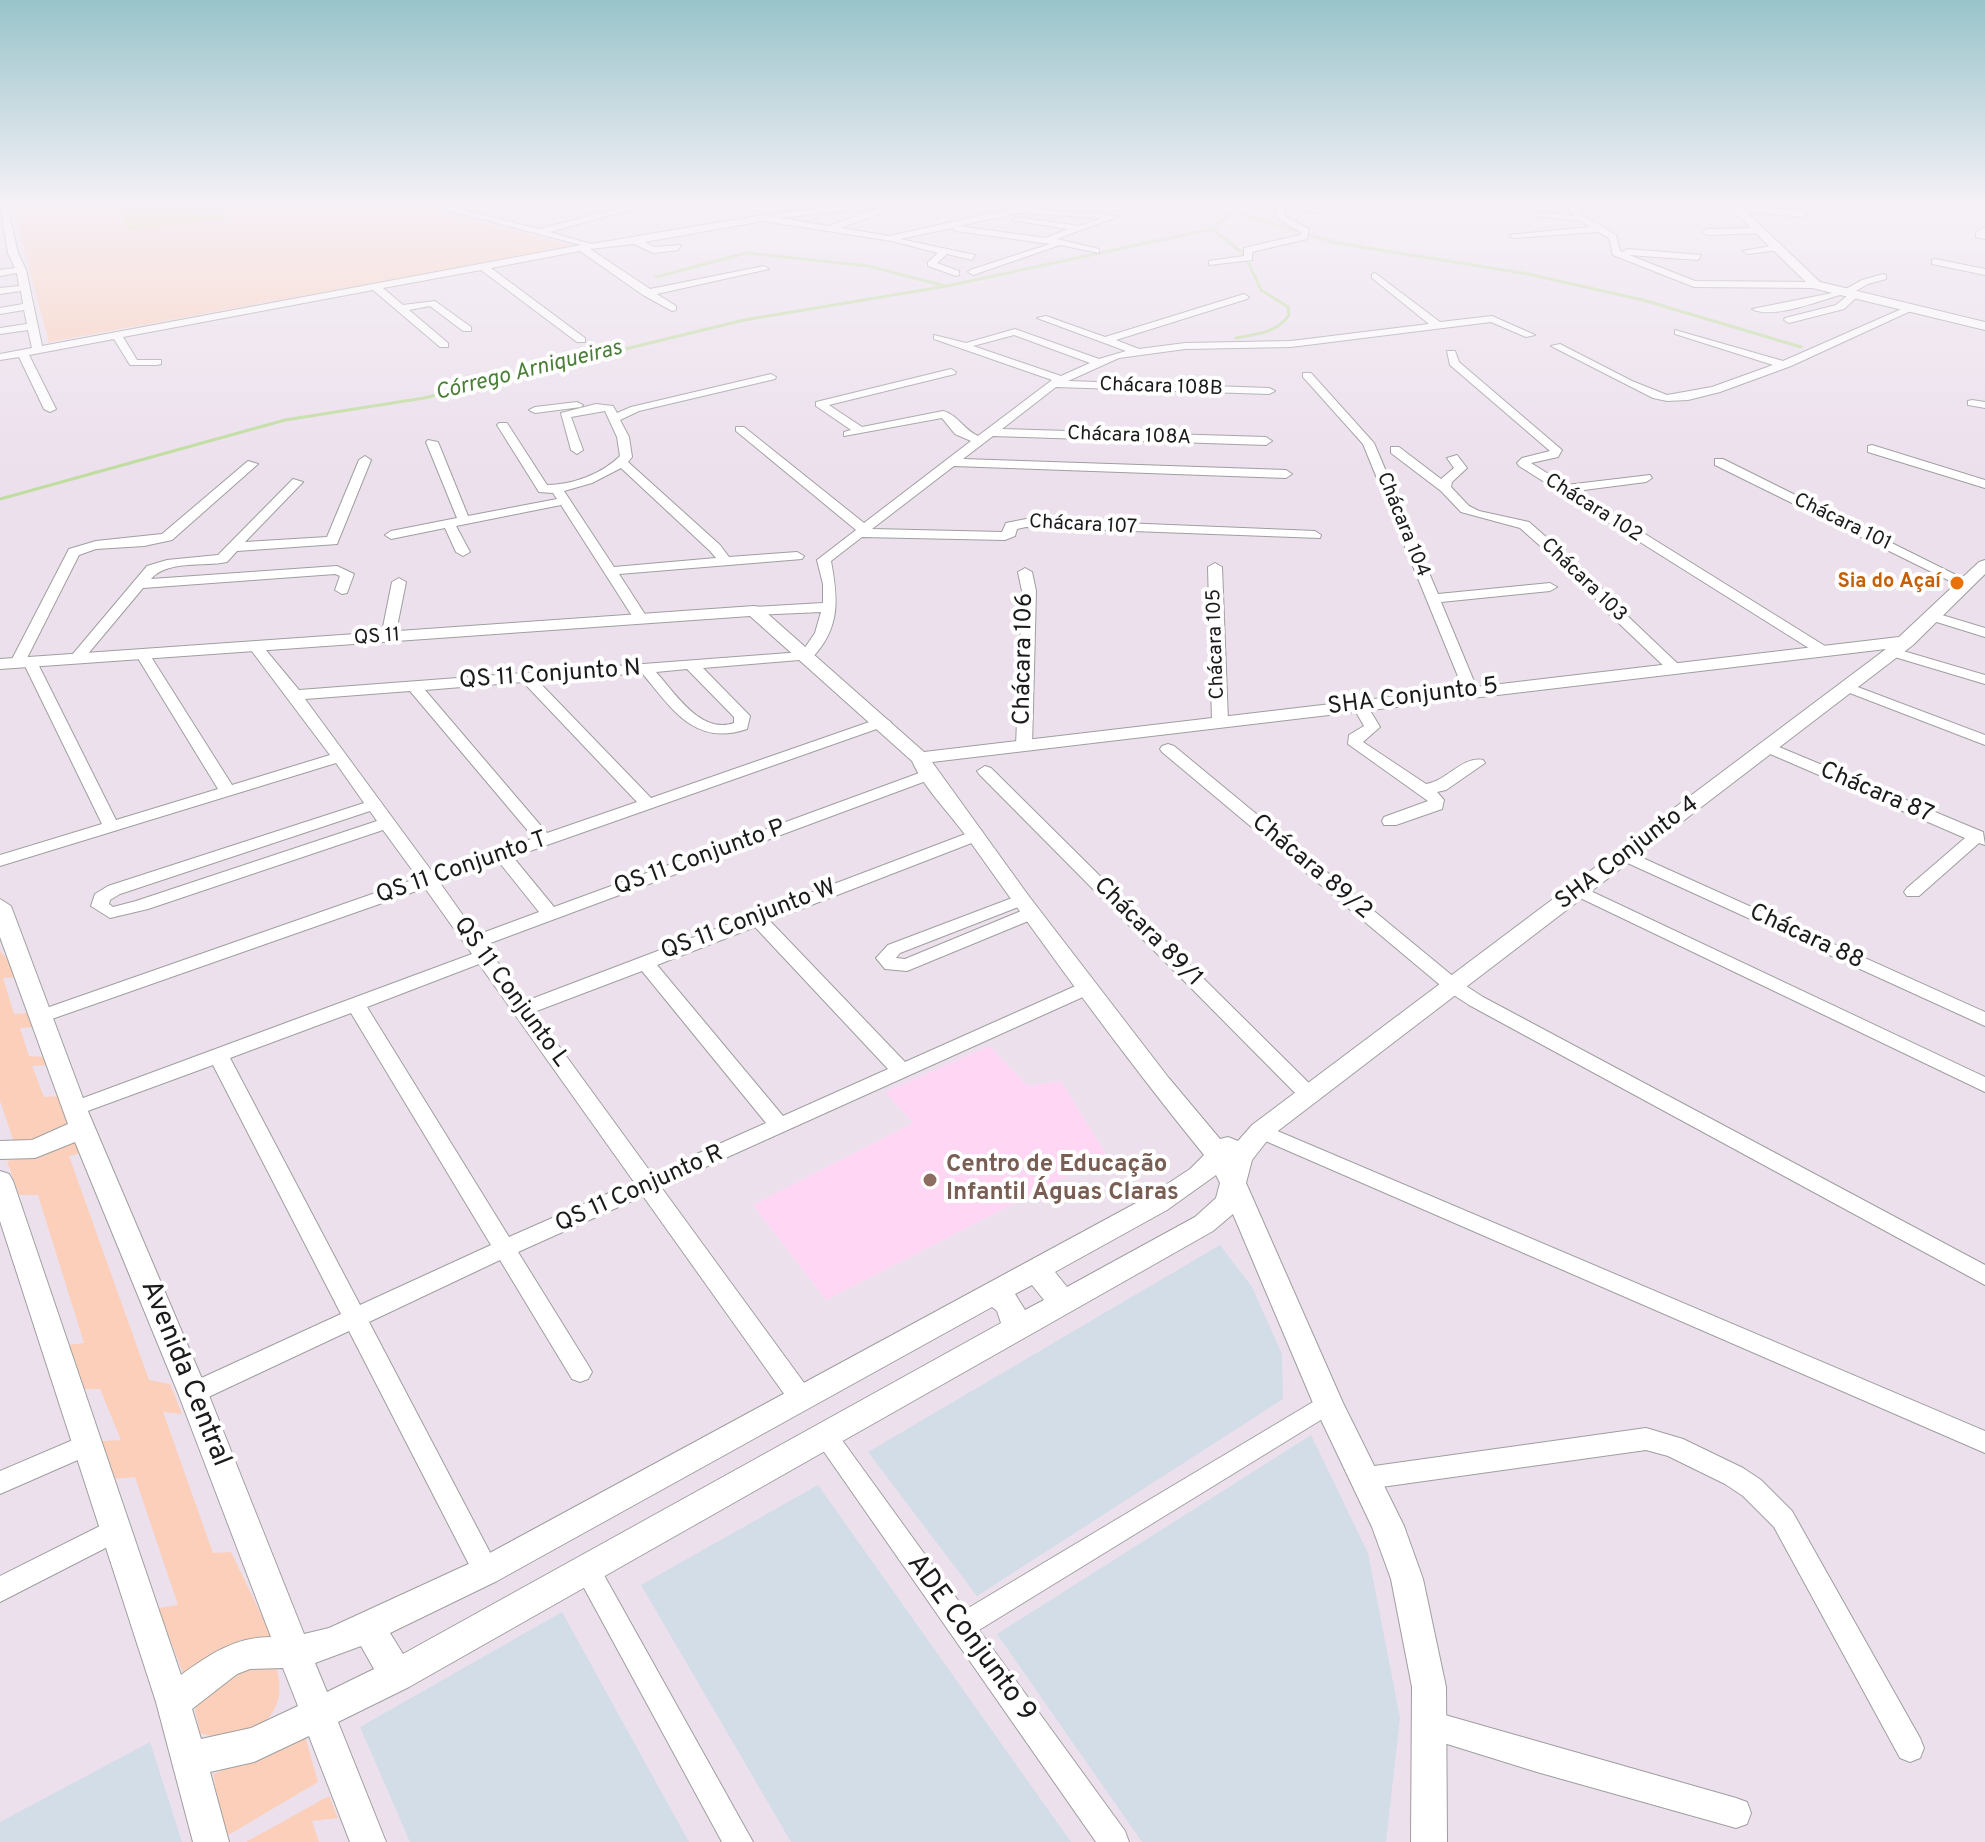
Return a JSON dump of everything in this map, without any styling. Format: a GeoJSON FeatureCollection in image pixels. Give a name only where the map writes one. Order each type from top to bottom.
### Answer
{"type":"FeatureCollection","features":[{"type":"Feature","properties":{"kind":"street"},"geometry":{"type":"LineString","coordinates":[[24,290],[37,348]]}},
{"type":"Feature","properties":{"kind":"street"},"geometry":{"type":"LineString","coordinates":[[0,357],[366,290]]}},
{"type":"Feature","properties":{"kind":"street"},"geometry":{"type":"LineString","coordinates":[[379,290],[444,345]]}},
{"type":"Feature","properties":{"kind":"street"},"geometry":{"type":"LineString","coordinates":[[515,290],[581,340]]}},
{"type":"Feature","properties":{"kind":"street"},"geometry":{"type":"LineString","coordinates":[[642,290],[672,308]]}},
{"type":"Feature","properties":{"kind":"street"},"geometry":{"type":"LineString","coordinates":[[646,293],[661,290]]}},
{"type":"Feature","properties":{"kind":"street"},"geometry":{"type":"LineString","coordinates":[[1393,290],[1438,326]]}},
{"type":"Feature","properties":{"kind":"street"},"geometry":{"type":"LineString","coordinates":[[1832,290],[1985,326]]}},
{"type":"Feature","properties":{"kind":"street"},"geometry":{"type":"LineString","coordinates":[[1757,309],[1782,308],[1852,290]]}},
{"type":"Feature","properties":{"kind":"street"},"geometry":{"type":"LineString","coordinates":[[1789,320],[1840,307],[1845,294]]}},
{"type":"Feature","properties":{"kind":"street"},"geometry":{"type":"LineString","coordinates":[[1105,340],[1244,297]]}},
{"type":"Feature","properties":{"kind":"street"},"geometry":{"type":"LineString","coordinates":[[401,308],[434,303],[467,329]]}},
{"type":"Feature","properties":{"kind":"street"},"geometry":{"type":"LineString","coordinates":[[0,311],[28,306]]}},
{"type":"Feature","properties":{"kind":"street"},"geometry":{"type":"LineString","coordinates":[[1556,346],[1660,396],[1682,398],[1781,364],[1910,309]]}},
{"type":"Feature","properties":{"kind":"street"},"geometry":{"type":"LineString","coordinates":[[1042,318],[1138,351]]}},
{"type":"Feature","properties":{"kind":"street"},"geometry":{"type":"LineString","coordinates":[[806,656],[815,645],[830,607],[830,583],[823,562],[1057,382],[1097,362],[1138,351],[1185,346],[1291,344],[1495,319],[1530,335]]}},
{"type":"Feature","properties":{"kind":"street"},"geometry":{"type":"LineString","coordinates":[[0,331],[34,326]]}},
{"type":"Feature","properties":{"kind":"street"},"geometry":{"type":"LineString","coordinates":[[971,343],[1015,332],[1097,362]]}},
{"type":"Feature","properties":{"kind":"street"},"geometry":{"type":"LineString","coordinates":[[1679,332],[1781,364]]}},
{"type":"Feature","properties":{"kind":"street"},"geometry":{"type":"LineString","coordinates":[[117,335],[134,363],[157,362]]}},
{"type":"Feature","properties":{"kind":"street","name":"Chácara 108B"},"geometry":{"type":"LineString","coordinates":[[938,337],[1057,382],[1269,391]]}},
{"type":"Feature","properties":{"kind":"street","name":"Chácara 102"},"geometry":{"type":"LineString","coordinates":[[1451,353],[1454,363],[1556,450],[1554,454],[1523,463],[1820,649]]}},
{"type":"Feature","properties":{"kind":"street"},"geometry":{"type":"LineString","coordinates":[[23,354],[50,409]]}},
{"type":"Feature","properties":{"kind":"street"},"geometry":{"type":"LineString","coordinates":[[860,431],[820,404],[951,372]]}},
{"type":"Feature","properties":{"kind":"street","name":"Chácara 104"},"geometry":{"type":"LineString","coordinates":[[1307,375],[1368,443],[1471,691]]}},
{"type":"Feature","properties":{"kind":"street"},"geometry":{"type":"LineString","coordinates":[[615,418],[635,409],[771,377]]}},
{"type":"Feature","properties":{"kind":"street"},"geometry":{"type":"LineString","coordinates":[[535,410],[570,404],[587,409]]}},
{"type":"Feature","properties":{"kind":"street"},"geometry":{"type":"LineString","coordinates":[[909,409],[947,404],[966,427],[987,435]]}},
{"type":"Feature","properties":{"kind":"street"},"geometry":{"type":"LineString","coordinates":[[391,535],[464,521],[561,495],[622,463],[627,452],[615,418],[606,407],[564,416],[577,450]]}},
{"type":"Feature","properties":{"kind":"street"},"geometry":{"type":"LineString","coordinates":[[859,446],[846,436],[943,414],[950,417],[959,432],[987,435]]}},
{"type":"Feature","properties":{"kind":"street"},"geometry":{"type":"LineString","coordinates":[[503,425],[543,489],[561,495],[641,619]]}},
{"type":"Feature","properties":{"kind":"street"},"geometry":{"type":"LineString","coordinates":[[740,429],[861,531]]}},
{"type":"Feature","properties":{"kind":"street","name":"Chácara 108A"},"geometry":{"type":"LineString","coordinates":[[987,435],[1266,441]]}},
{"type":"Feature","properties":{"kind":"street"},"geometry":{"type":"LineString","coordinates":[[432,442],[464,521]]}},
{"type":"Feature","properties":{"kind":"street"},"geometry":{"type":"LineString","coordinates":[[1872,449],[1985,484]]}},
{"type":"Feature","properties":{"kind":"street","name":"Chácara 103"},"geometry":{"type":"LineString","coordinates":[[1395,450],[1445,488],[1465,509],[1524,525],[1588,581],[1613,610],[1673,667]]}},
{"type":"Feature","properties":{"kind":"street"},"geometry":{"type":"LineString","coordinates":[[1445,488],[1446,481],[1461,468],[1453,458]]}},
{"type":"Feature","properties":{"kind":"street"},"geometry":{"type":"LineString","coordinates":[[234,547],[332,541],[365,460]]}},
{"type":"Feature","properties":{"kind":"street"},"geometry":{"type":"LineString","coordinates":[[953,462],[1286,474]]}},
{"type":"Feature","properties":{"kind":"street","name":"Chácara 101"},"geometry":{"type":"LineString","coordinates":[[1719,462],[1965,583]]}},
{"type":"Feature","properties":{"kind":"street"},"geometry":{"type":"LineString","coordinates":[[622,463],[715,548],[724,560]]}},
{"type":"Feature","properties":{"kind":"street"},"geometry":{"type":"LineString","coordinates":[[111,826],[16,663],[74,552],[88,547],[155,541],[167,537],[252,464]]}},
{"type":"Feature","properties":{"kind":"street"},"geometry":{"type":"LineString","coordinates":[[1561,489],[1646,478]]}},
{"type":"Feature","properties":{"kind":"street"},"geometry":{"type":"LineString","coordinates":[[77,658],[138,584],[157,566],[217,560],[234,547],[297,482]]}},
{"type":"Feature","properties":{"kind":"street","name":"Chácara 107"},"geometry":{"type":"LineString","coordinates":[[861,531],[1005,536],[1010,533],[1011,526],[1026,523],[1315,535]]}},
{"type":"Feature","properties":{"kind":"street"},"geometry":{"type":"LineString","coordinates":[[449,524],[463,552]]}},
{"type":"Feature","properties":{"kind":"street"},"geometry":{"type":"LineString","coordinates":[[608,571],[797,556]]}},
{"type":"Feature","properties":{"kind":"street","name":"SHA Conjunto 4"},"geometry":{"type":"LineString","coordinates":[[190,1759],[254,1745],[397,1675],[1204,1224],[1228,1203],[1240,1157],[1261,1131],[1894,651],[1985,565]]}},
{"type":"Feature","properties":{"kind":"street","name":"Chácara 105"},"geometry":{"type":"LineString","coordinates":[[1215,567],[1220,721]]}},
{"type":"Feature","properties":{"kind":"street"},"geometry":{"type":"LineString","coordinates":[[138,584],[337,570],[347,574],[342,590]]}},
{"type":"Feature","properties":{"kind":"street","name":"Chácara 106"},"geometry":{"type":"LineString","coordinates":[[1024,746],[1029,591],[1025,572]]}},
{"type":"Feature","properties":{"kind":"street"},"geometry":{"type":"LineString","coordinates":[[388,637],[399,582]]}},
{"type":"Feature","properties":{"kind":"street"},"geometry":{"type":"LineString","coordinates":[[1432,599],[1550,587]]}},
{"type":"Feature","properties":{"kind":"street"},"geometry":{"type":"LineString","coordinates":[[754,611],[830,607]]}},
{"type":"Feature","properties":{"kind":"street"},"geometry":{"type":"LineString","coordinates":[[754,611],[883,722],[924,766],[1087,988],[1218,1154],[1328,1403],[1367,1478],[1407,1579],[1429,1687],[1429,1842]]}},
{"type":"Feature","properties":{"kind":"street","name":"QS 11"},"geometry":{"type":"LineString","coordinates":[[16,663],[754,611]]}},
{"type":"Feature","properties":{"kind":"street"},"geometry":{"type":"LineString","coordinates":[[1932,616],[1985,633]]}},
{"type":"Feature","properties":{"kind":"street"},"geometry":{"type":"LineString","coordinates":[[1860,644],[1875,650],[1894,651],[1985,680]]}},
{"type":"Feature","properties":{"kind":"street","name":"SHA Conjunto 5"},"geometry":{"type":"LineString","coordinates":[[924,766],[1024,746],[1860,644],[1894,651]]}},
{"type":"Feature","properties":{"kind":"street","name":"QS 11 Conjunto L"},"geometry":{"type":"LineString","coordinates":[[255,646],[295,695],[801,1398]]}},
{"type":"Feature","properties":{"kind":"street"},"geometry":{"type":"LineString","coordinates":[[143,655],[227,790]]}},
{"type":"Feature","properties":{"kind":"street","name":"QS 11 Conjunto N"},"geometry":{"type":"LineString","coordinates":[[295,695],[806,656]]}},
{"type":"Feature","properties":{"kind":"street"},"geometry":{"type":"LineString","coordinates":[[646,669],[705,729],[721,732],[742,726],[742,716],[692,666]]}},
{"type":"Feature","properties":{"kind":"street"},"geometry":{"type":"LineString","coordinates":[[527,678],[648,804]]}},
{"type":"Feature","properties":{"kind":"street"},"geometry":{"type":"LineString","coordinates":[[415,687],[544,840]]}},
{"type":"Feature","properties":{"kind":"street"},"geometry":{"type":"LineString","coordinates":[[1847,687],[1985,740]]}},
{"type":"Feature","properties":{"kind":"street"},"geometry":{"type":"LineString","coordinates":[[1360,705],[1372,727],[1355,738],[1356,744],[1436,800],[1436,806],[1390,821]]}},
{"type":"Feature","properties":{"kind":"street","name":"QS 11 Conjunto T"},"geometry":{"type":"LineString","coordinates":[[42,1016],[883,722]]}},
{"type":"Feature","properties":{"kind":"street","name":"Chácara 87"},"geometry":{"type":"LineString","coordinates":[[1767,747],[1981,838]]}},
{"type":"Feature","properties":{"kind":"street","name":"Chácara 89/2"},"geometry":{"type":"LineString","coordinates":[[1168,749],[1453,986],[1985,1276]]}},
{"type":"Feature","properties":{"kind":"street"},"geometry":{"type":"LineString","coordinates":[[0,861],[339,757]]}},
{"type":"Feature","properties":{"kind":"street"},"geometry":{"type":"LineString","coordinates":[[1423,789],[1440,787],[1477,763]]}},
{"type":"Feature","properties":{"kind":"street","name":"QS 11 Conjunto P"},"geometry":{"type":"LineString","coordinates":[[78,1118],[218,1055],[356,1005],[550,914],[924,766]]}},
{"type":"Feature","properties":{"kind":"street","name":"Chácara 89/1"},"geometry":{"type":"LineString","coordinates":[[985,771],[1309,1095]]}},
{"type":"Feature","properties":{"kind":"street"},"geometry":{"type":"LineString","coordinates":[[373,805],[114,890],[101,898],[100,906],[110,913],[142,905],[386,823]]}},
{"type":"Feature","properties":{"kind":"street","name":"QS 11 Conjunto W"},"geometry":{"type":"LineString","coordinates":[[522,1010],[872,872],[976,835]]}},
{"type":"Feature","properties":{"kind":"street"},"geometry":{"type":"LineString","coordinates":[[1913,892],[1981,838]]}},
{"type":"Feature","properties":{"kind":"street"},"geometry":{"type":"LineString","coordinates":[[502,855],[550,914]]}},
{"type":"Feature","properties":{"kind":"street","name":"Chácara 88"},"geometry":{"type":"LineString","coordinates":[[1627,856],[1985,1020]]}},
{"type":"Feature","properties":{"kind":"street"},"geometry":{"type":"LineString","coordinates":[[1580,891],[1985,1085]]}},
{"type":"Feature","properties":{"kind":"street"},"geometry":{"type":"LineString","coordinates":[[1026,907],[907,965],[892,965],[885,958],[894,949],[1026,907]]}},
{"type":"Feature","properties":{"kind":"street","name":"Avenida Central"},"geometry":{"type":"LineString","coordinates":[[1,911],[78,1118],[193,1393],[368,1842]]}},
{"type":"Feature","properties":{"kind":"street"},"geometry":{"type":"LineString","coordinates":[[758,919],[903,1072]]}},
{"type":"Feature","properties":{"kind":"street"},"geometry":{"type":"LineString","coordinates":[[645,962],[781,1127]]}},
{"type":"Feature","properties":{"kind":"street","name":"QS 11 Conjunto R"},"geometry":{"type":"LineString","coordinates":[[193,1393],[504,1249],[1087,988]]}},
{"type":"Feature","properties":{"kind":"street"},"geometry":{"type":"LineString","coordinates":[[356,1005],[580,1372]]}},
{"type":"Feature","properties":{"kind":"street"},"geometry":{"type":"LineString","coordinates":[[218,1055],[486,1571]]}},
{"type":"Feature","properties":{"kind":"street"},"geometry":{"type":"LineString","coordinates":[[0,1150],[35,1149],[78,1118]]}},
{"type":"Feature","properties":{"kind":"street"},"geometry":{"type":"LineString","coordinates":[[1261,1131],[1985,1442]]}},
{"type":"Feature","properties":{"kind":"street","name":"SHA Conjunto 4"},"geometry":{"type":"LineString","coordinates":[[173,1702],[225,1663],[250,1653],[294,1652],[333,1643],[486,1571],[1158,1203],[1195,1180],[1218,1154],[1244,1136],[1261,1131]]}},
{"type":"Feature","properties":{"kind":"street"},"geometry":{"type":"LineString","coordinates":[[1195,1180],[1234,1185]]}},
{"type":"Feature","properties":{"kind":"street"},"geometry":{"type":"LineString","coordinates":[[0,1181],[173,1702],[211,1842]]}},
{"type":"Feature","properties":{"kind":"street"},"geometry":{"type":"LineString","coordinates":[[1204,1224],[1221,1221],[1233,1223],[1256,1238]]}},
{"type":"Feature","properties":{"kind":"street"},"geometry":{"type":"LineString","coordinates":[[1040,1268],[1046,1285],[1066,1302]]}},
{"type":"Feature","properties":{"kind":"street"},"geometry":{"type":"LineString","coordinates":[[990,1293],[1009,1304],[1018,1330]]}},
{"type":"Feature","properties":{"kind":"street"},"geometry":{"type":"LineString","coordinates":[[962,1626],[1328,1403]]}},
{"type":"Feature","properties":{"kind":"street","name":"ADE Conjunto 9"},"geometry":{"type":"LineString","coordinates":[[825,1436],[1114,1842]]}},
{"type":"Feature","properties":{"kind":"street"},"geometry":{"type":"LineString","coordinates":[[1367,1478],[1646,1439],[1674,1447],[1734,1476],[1752,1488],[1783,1519],[1910,1748]]}},
{"type":"Feature","properties":{"kind":"street"},"geometry":{"type":"LineString","coordinates":[[0,1483],[87,1445]]}},
{"type":"Feature","properties":{"kind":"street"},"geometry":{"type":"LineString","coordinates":[[0,1590],[114,1531]]}},
{"type":"Feature","properties":{"kind":"street"},"geometry":{"type":"LineString","coordinates":[[586,1567],[738,1842]]}},
{"type":"Feature","properties":{"kind":"street"},"geometry":{"type":"LineString","coordinates":[[369,1628],[397,1675]]}},
{"type":"Feature","properties":{"kind":"street"},"geometry":{"type":"LineString","coordinates":[[1431,1725],[1736,1813]]}},
{"type":"Feature","properties":{"kind":"shaded area"},"geometry":{"type":"Polygon","coordinates":[[[35,290],[334,290],[49,342],[35,290]]]}},
{"type":"Feature","properties":{"kind":"shaded area"},"geometry":{"type":"Polygon","coordinates":[[[0,951],[11,964],[16,977],[3,978],[14,1014],[28,1013],[35,1027],[20,1028],[29,1056],[45,1057],[50,1065],[32,1066],[44,1097],[62,1096],[71,1125],[43,1141],[15,1145],[0,1101],[0,951]]]}},
{"type":"Feature","properties":{"kind":"shaded area","name":"Centro de Educação Infantil Águas Claras"},"geometry":{"type":"Polygon","coordinates":[[[989,1046],[1028,1086],[1061,1081],[1107,1156],[826,1300],[753,1205],[913,1123],[885,1092],[989,1046]]]}},
{"type":"Feature","properties":{"kind":"shaded area"},"geometry":{"type":"Polygon","coordinates":[[[76,1135],[82,1153],[69,1156],[149,1380],[170,1384],[182,1414],[163,1412],[213,1553],[231,1552],[272,1637],[223,1647],[186,1681],[158,1608],[178,1605],[135,1477],[113,1479],[102,1441],[121,1440],[100,1389],[81,1389],[68,1345],[84,1343],[38,1195],[19,1195],[7,1161],[42,1154],[76,1135]]]}},
{"type":"Feature","properties":{"kind":"shaded area"},"geometry":{"type":"Polygon","coordinates":[[[1220,1245],[1252,1287],[1282,1354],[1283,1399],[977,1596],[868,1452],[1220,1245]]]}},
{"type":"Feature","properties":{"kind":"shaded area"},"geometry":{"type":"Polygon","coordinates":[[[1311,1435],[1368,1553],[1400,1718],[1386,1842],[1142,1842],[997,1634],[1311,1435]]]}},
{"type":"Feature","properties":{"kind":"shaded area"},"geometry":{"type":"Polygon","coordinates":[[[818,1485],[1071,1842],[791,1842],[641,1585],[818,1485]]]}},
{"type":"Feature","properties":{"kind":"shaded area"},"geometry":{"type":"Polygon","coordinates":[[[562,1612],[689,1842],[410,1842],[360,1727],[562,1612]]]}},
{"type":"Feature","properties":{"kind":"shaded area"},"geometry":{"type":"Polygon","coordinates":[[[245,1662],[276,1668],[278,1701],[271,1714],[261,1725],[248,1732],[217,1737],[200,1733],[195,1711],[199,1696],[245,1662]]]}},
{"type":"Feature","properties":{"kind":"shaded area"},"geometry":{"type":"Polygon","coordinates":[[[304,1732],[318,1782],[225,1837],[213,1774],[259,1756],[304,1732]]]}},
{"type":"Feature","properties":{"kind":"shaded area"},"geometry":{"type":"Polygon","coordinates":[[[150,1742],[182,1842],[0,1842],[0,1822],[150,1742]]]}},
{"type":"Feature","properties":{"kind":"shaded area"},"geometry":{"type":"Polygon","coordinates":[[[329,1796],[338,1818],[312,1821],[319,1842],[246,1842],[329,1796]]]}},
{"type":"Feature","properties":{"kind":"waterway","name":"Córrego Arniqueiras"},"geometry":{"type":"LineString","coordinates":[[0,499],[285,420],[424,398],[744,320],[923,290]]}},
{"type":"Feature","properties":{"kind":"waterway"},"geometry":{"type":"LineString","coordinates":[[1236,338],[1266,332],[1289,315],[1288,307],[1261,290]]}},
{"type":"Feature","properties":{"kind":"waterway"},"geometry":{"type":"LineString","coordinates":[[1599,290],[1801,347]]}},
{"type":"Feature","properties":{"kind":"place","name":"Sia do Açaí"},"geometry":{"type":"Point","coordinates":[1957,583]}},
{"type":"Feature","properties":{"kind":"place","name":"Centro de Educação Infantil Águas Claras"},"geometry":{"type":"Point","coordinates":[930,1180]}}]}
